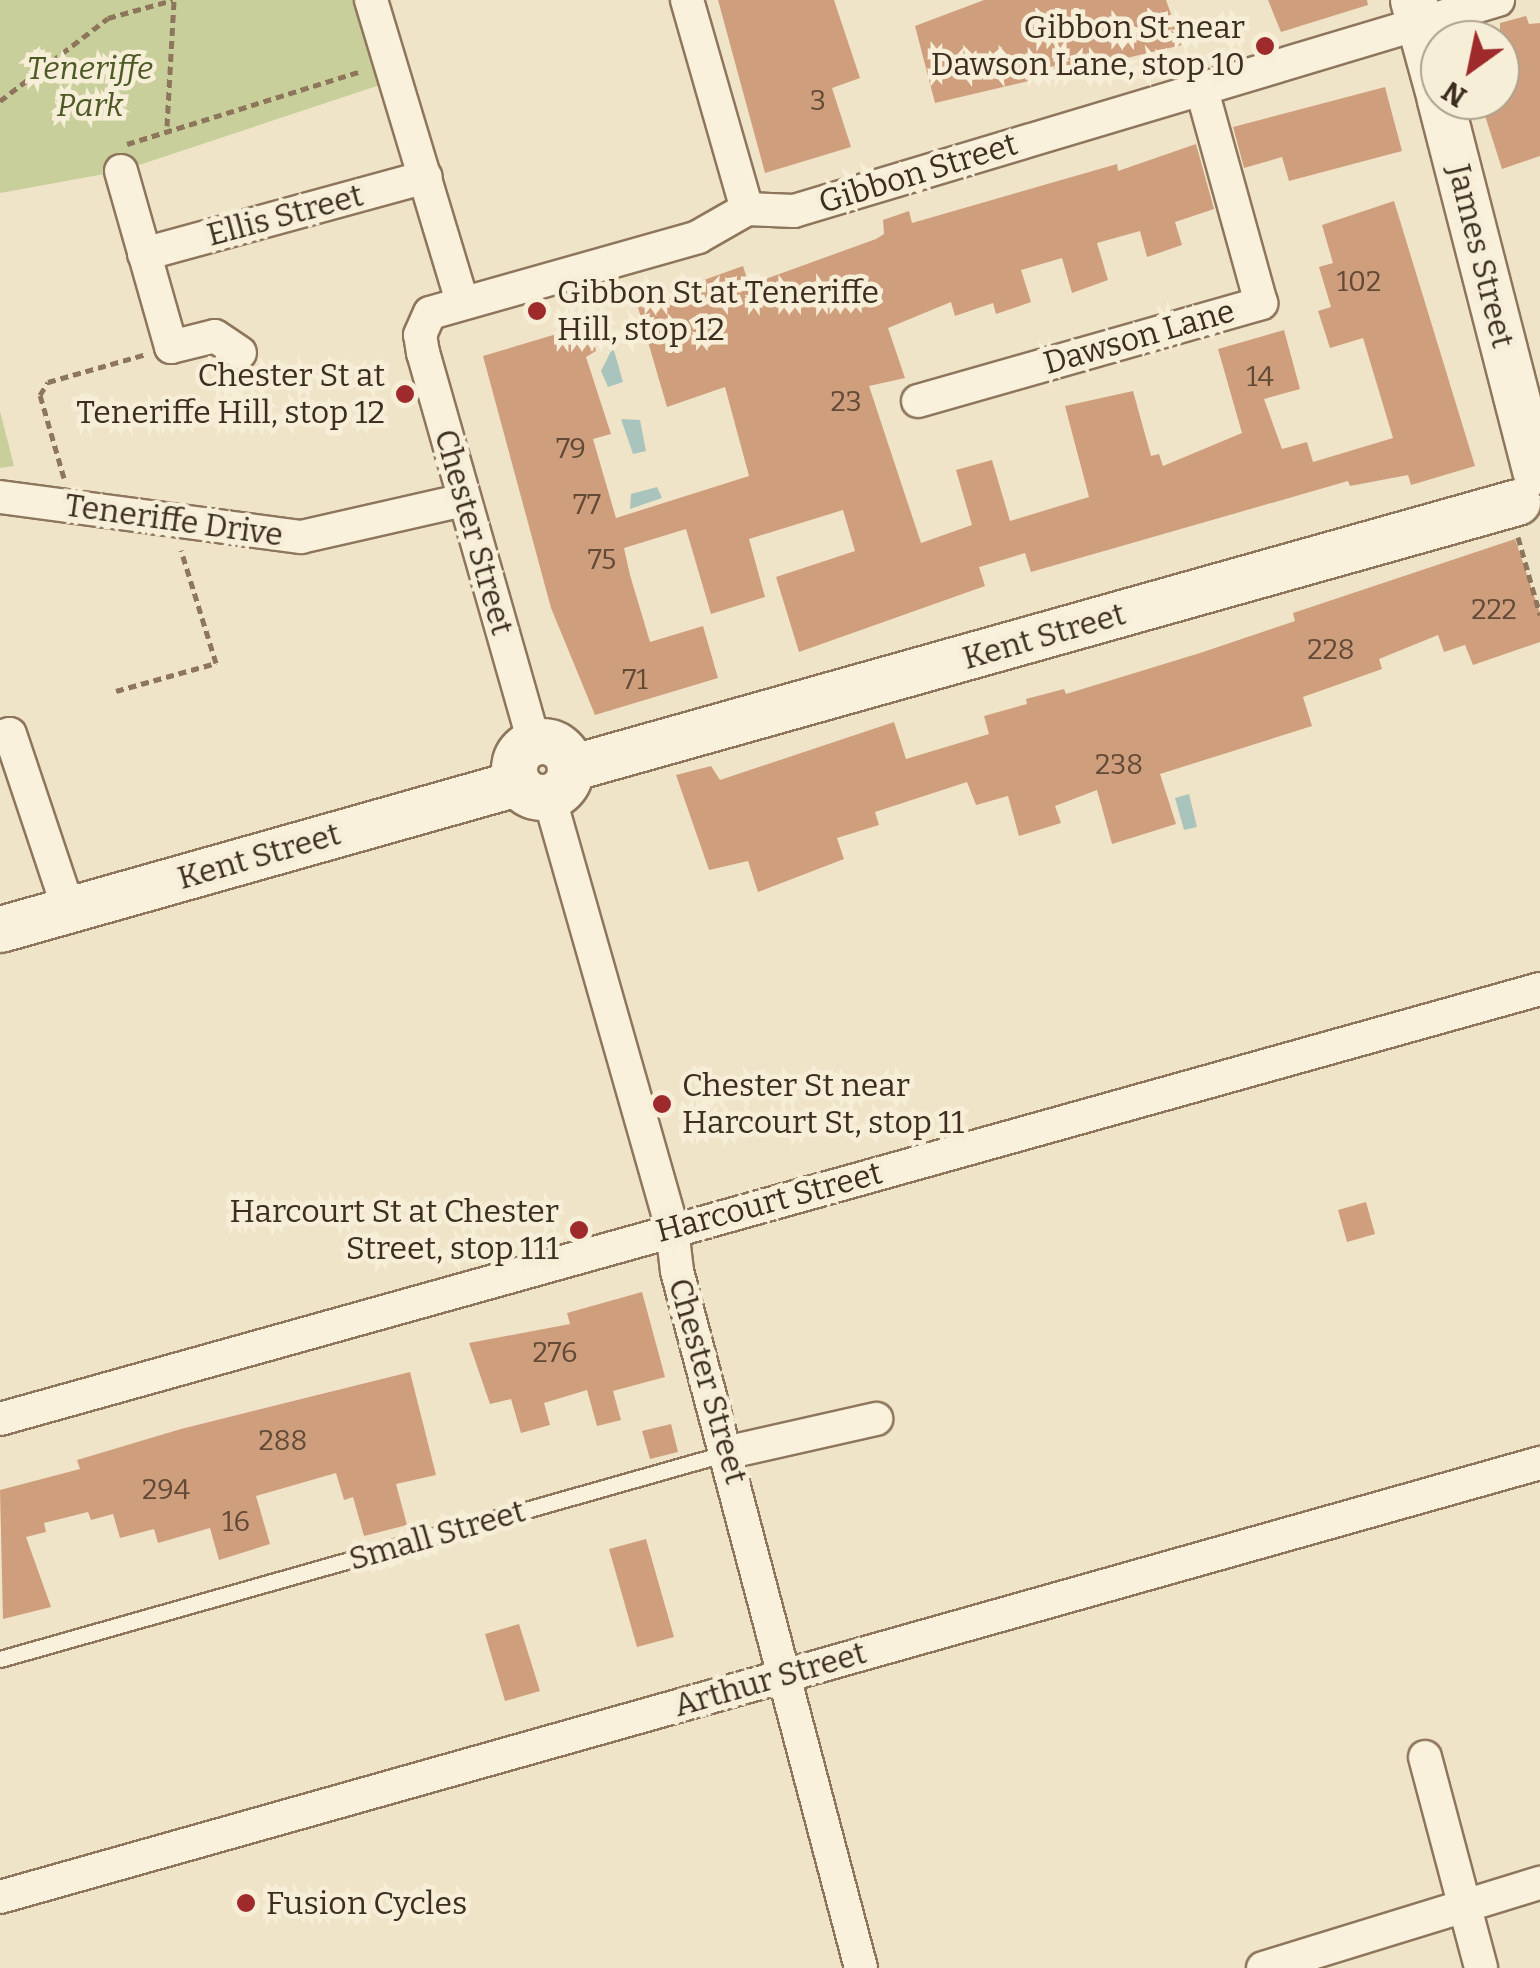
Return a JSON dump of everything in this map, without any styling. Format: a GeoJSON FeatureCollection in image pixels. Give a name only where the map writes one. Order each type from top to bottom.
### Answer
{"type":"FeatureCollection","features":[{"type":"Feature","properties":{"kind":"street"},"geometry":{"type":"LineString","coordinates":[[371,0],[462,300],[698,238],[747,209],[687,0]]}},
{"type":"Feature","properties":{"kind":"street","name":"Gibbon Street"},"geometry":{"type":"LineString","coordinates":[[747,209],[794,211],[1201,87],[1416,11],[1498,0]]}},
{"type":"Feature","properties":{"kind":"street","name":"Dawson Lane"},"geometry":{"type":"LineString","coordinates":[[918,401],[1260,303],[1201,87]]}},
{"type":"Feature","properties":{"kind":"street","name":"James Street"},"geometry":{"type":"LineString","coordinates":[[1444,120],[1530,500]]}},
{"type":"Feature","properties":{"kind":"street"},"geometry":{"type":"LineString","coordinates":[[121,171],[171,347],[215,336],[240,353]]}},
{"type":"Feature","properties":{"kind":"street","name":"Ellis Street"},"geometry":{"type":"LineString","coordinates":[[144,254],[426,177]]}},
{"type":"Feature","properties":{"kind":"street","name":"Chester Street"},"geometry":{"type":"LineString","coordinates":[[462,300],[440,306],[423,322],[423,352],[672,1229],[677,1271],[729,1452],[860,1968]]}},
{"type":"Feature","properties":{"kind":"street","name":"Teneriffe Drive"},"geometry":{"type":"LineString","coordinates":[[0,497],[301,538],[464,500]]}},
{"type":"Feature","properties":{"kind":"street","name":"Kent Street"},"geometry":{"type":"LineString","coordinates":[[0,930],[543,772],[1530,500]]}},
{"type":"Feature","properties":{"kind":"street"},"geometry":{"type":"LineString","coordinates":[[0,737],[10,734],[70,910]]}},
{"type":"Feature","properties":{"kind":"street","name":"Harcourt Street"},"geometry":{"type":"LineString","coordinates":[[0,1419],[1540,990]]}},
{"type":"Feature","properties":{"kind":"street","name":"Small Street"},"geometry":{"type":"LineString","coordinates":[[729,1452],[876,1419]]}},
{"type":"Feature","properties":{"kind":"street","name":"Arthur Street"},"geometry":{"type":"LineString","coordinates":[[0,1897],[1540,1463]]}},
{"type":"Feature","properties":{"kind":"street"},"geometry":{"type":"LineString","coordinates":[[1425,1757],[1480,1968]]}},
{"type":"Feature","properties":{"kind":"street"},"geometry":{"type":"LineString","coordinates":[[1264,1968],[1540,1883]]}},
{"type":"Feature","properties":{"kind":"lane","name":"Small Street"},"geometry":{"type":"LineString","coordinates":[[0,1659],[729,1452]]}},
{"type":"Feature","properties":{"kind":"path"},"geometry":{"type":"LineString","coordinates":[[0,101],[108,18],[174,0],[167,126]]}},
{"type":"Feature","properties":{"kind":"path"},"geometry":{"type":"LineString","coordinates":[[121,171],[128,139],[390,63]]}},
{"type":"Feature","properties":{"kind":"path"},"geometry":{"type":"LineString","coordinates":[[71,505],[40,395],[48,382],[171,347]]}},
{"type":"Feature","properties":{"kind":"path"},"geometry":{"type":"LineString","coordinates":[[1530,500],[1540,615]]}},
{"type":"Feature","properties":{"kind":"path"},"geometry":{"type":"LineString","coordinates":[[116,691],[216,662],[171,518]]}},
{"type":"Feature","properties":{"kind":"green space","name":"Teneriffe Park"},"geometry":{"type":"Polygon","coordinates":[[[0,0],[365,0],[395,80],[121,171],[0,193],[0,0]]]}},
{"type":"Feature","properties":{"kind":"green space"},"geometry":{"type":"Polygon","coordinates":[[[0,411],[14,466],[0,468],[0,411]]]}},
{"type":"Feature","properties":{"kind":"water"},"geometry":{"type":"Polygon","coordinates":[[[613,347],[623,382],[608,387],[601,371],[613,347]]]}},
{"type":"Feature","properties":{"kind":"water"},"geometry":{"type":"Polygon","coordinates":[[[621,419],[640,420],[646,451],[633,454],[621,419]]]}},
{"type":"Feature","properties":{"kind":"water"},"geometry":{"type":"Polygon","coordinates":[[[657,487],[662,498],[630,509],[631,494],[657,487]]]}},
{"type":"Feature","properties":{"kind":"water"},"geometry":{"type":"Polygon","coordinates":[[[1189,794],[1197,827],[1184,830],[1175,798],[1189,794]]]}},
{"type":"Feature","properties":{"kind":"building"},"geometry":{"type":"Polygon","coordinates":[[[718,0],[834,0],[860,78],[832,88],[851,147],[765,173],[718,0]]]}},
{"type":"Feature","properties":{"kind":"building"},"geometry":{"type":"Polygon","coordinates":[[[984,0],[1166,0],[1182,45],[935,103],[915,26],[984,0]]]}},
{"type":"Feature","properties":{"kind":"building"},"geometry":{"type":"Polygon","coordinates":[[[1268,0],[1367,0],[1368,5],[1281,32],[1268,0]]]}},
{"type":"Feature","properties":{"kind":"building"},"geometry":{"type":"Polygon","coordinates":[[[1526,16],[1529,24],[1540,23],[1540,156],[1502,169],[1486,120],[1520,120],[1520,20],[1511,20],[1526,16]]]}},
{"type":"Feature","properties":{"kind":"building"},"geometry":{"type":"Polygon","coordinates":[[[1385,87],[1402,151],[1289,181],[1282,157],[1244,168],[1233,127],[1385,87]]]}},
{"type":"Feature","properties":{"kind":"building"},"geometry":{"type":"Polygon","coordinates":[[[1196,144],[1214,209],[1175,222],[1182,245],[1147,257],[1140,231],[1097,243],[1108,280],[1072,293],[1062,258],[1021,270],[1031,302],[996,314],[993,303],[955,316],[951,302],[888,328],[905,378],[869,386],[921,543],[972,525],[956,470],[992,460],[1010,521],[1089,497],[1065,406],[1133,391],[1151,456],[1159,454],[1163,466],[1242,433],[1218,349],[1284,330],[1300,389],[1264,399],[1282,449],[1307,442],[1313,462],[1393,438],[1363,338],[1330,348],[1318,311],[1331,307],[1319,267],[1333,263],[1322,225],[1394,201],[1475,466],[1411,485],[1408,475],[1350,486],[1348,481],[1031,572],[1025,553],[979,567],[985,586],[799,652],[776,577],[855,551],[843,510],[749,539],[765,597],[711,614],[686,529],[624,548],[650,642],[703,626],[718,678],[595,715],[551,608],[483,356],[590,324],[596,351],[586,357],[611,434],[593,439],[616,518],[749,476],[725,387],[667,407],[637,304],[743,266],[749,285],[876,239],[884,234],[883,220],[909,211],[912,223],[1117,164],[1118,171],[1196,144]]]}},
{"type":"Feature","properties":{"kind":"building"},"geometry":{"type":"Polygon","coordinates":[[[1515,539],[1540,613],[1540,642],[1473,665],[1465,645],[1444,652],[1438,635],[1379,659],[1382,669],[1303,697],[1312,726],[1160,774],[1176,824],[1112,844],[1097,790],[1055,806],[1061,823],[1019,836],[1008,796],[976,805],[967,782],[875,812],[879,825],[837,838],[844,859],[758,892],[748,861],[709,870],[676,775],[711,766],[720,780],[894,722],[906,759],[989,734],[984,716],[1027,704],[1026,699],[1064,689],[1066,694],[1200,653],[1295,621],[1293,613],[1515,539]]]}},
{"type":"Feature","properties":{"kind":"building"},"geometry":{"type":"Polygon","coordinates":[[[1366,1202],[1375,1234],[1347,1242],[1338,1210],[1366,1202]]]}},
{"type":"Feature","properties":{"kind":"building"},"geometry":{"type":"Polygon","coordinates":[[[642,1292],[665,1377],[613,1391],[621,1420],[597,1426],[587,1390],[544,1403],[550,1425],[521,1433],[511,1399],[490,1404],[469,1343],[570,1324],[567,1313],[642,1292]]]}},
{"type":"Feature","properties":{"kind":"building"},"geometry":{"type":"Polygon","coordinates":[[[410,1372],[436,1475],[396,1484],[407,1525],[364,1536],[353,1497],[344,1500],[336,1473],[256,1496],[270,1544],[219,1560],[210,1528],[158,1543],[154,1529],[120,1538],[113,1514],[91,1520],[88,1512],[44,1523],[46,1532],[26,1537],[51,1607],[3,1619],[0,1490],[80,1469],[77,1460],[181,1429],[410,1372]]]}},
{"type":"Feature","properties":{"kind":"building"},"geometry":{"type":"Polygon","coordinates":[[[671,1424],[678,1452],[650,1459],[642,1431],[671,1424]]]}},
{"type":"Feature","properties":{"kind":"building"},"geometry":{"type":"Polygon","coordinates":[[[646,1539],[674,1637],[637,1647],[609,1549],[646,1539]]]}},
{"type":"Feature","properties":{"kind":"building"},"geometry":{"type":"Polygon","coordinates":[[[519,1624],[540,1691],[505,1701],[485,1634],[519,1624]]]}},
{"type":"Feature","properties":{"kind":"place","name":"Gibbon St near Dawson Lane, stop 10"},"geometry":{"type":"Point","coordinates":[1265,46]}},
{"type":"Feature","properties":{"kind":"place","name":"Gibbon St at Teneriffe Hill, stop 12"},"geometry":{"type":"Point","coordinates":[537,311]}},
{"type":"Feature","properties":{"kind":"place","name":"Chester St at Teneriffe Hill, stop 12"},"geometry":{"type":"Point","coordinates":[405,394]}},
{"type":"Feature","properties":{"kind":"place","name":"Chester St near Harcourt St, stop 11"},"geometry":{"type":"Point","coordinates":[662,1104]}},
{"type":"Feature","properties":{"kind":"place","name":"Harcourt St at Chester Street, stop 111"},"geometry":{"type":"Point","coordinates":[579,1230]}},
{"type":"Feature","properties":{"kind":"place","name":"Fusion Cycles"},"geometry":{"type":"Point","coordinates":[246,1903]}}]}
